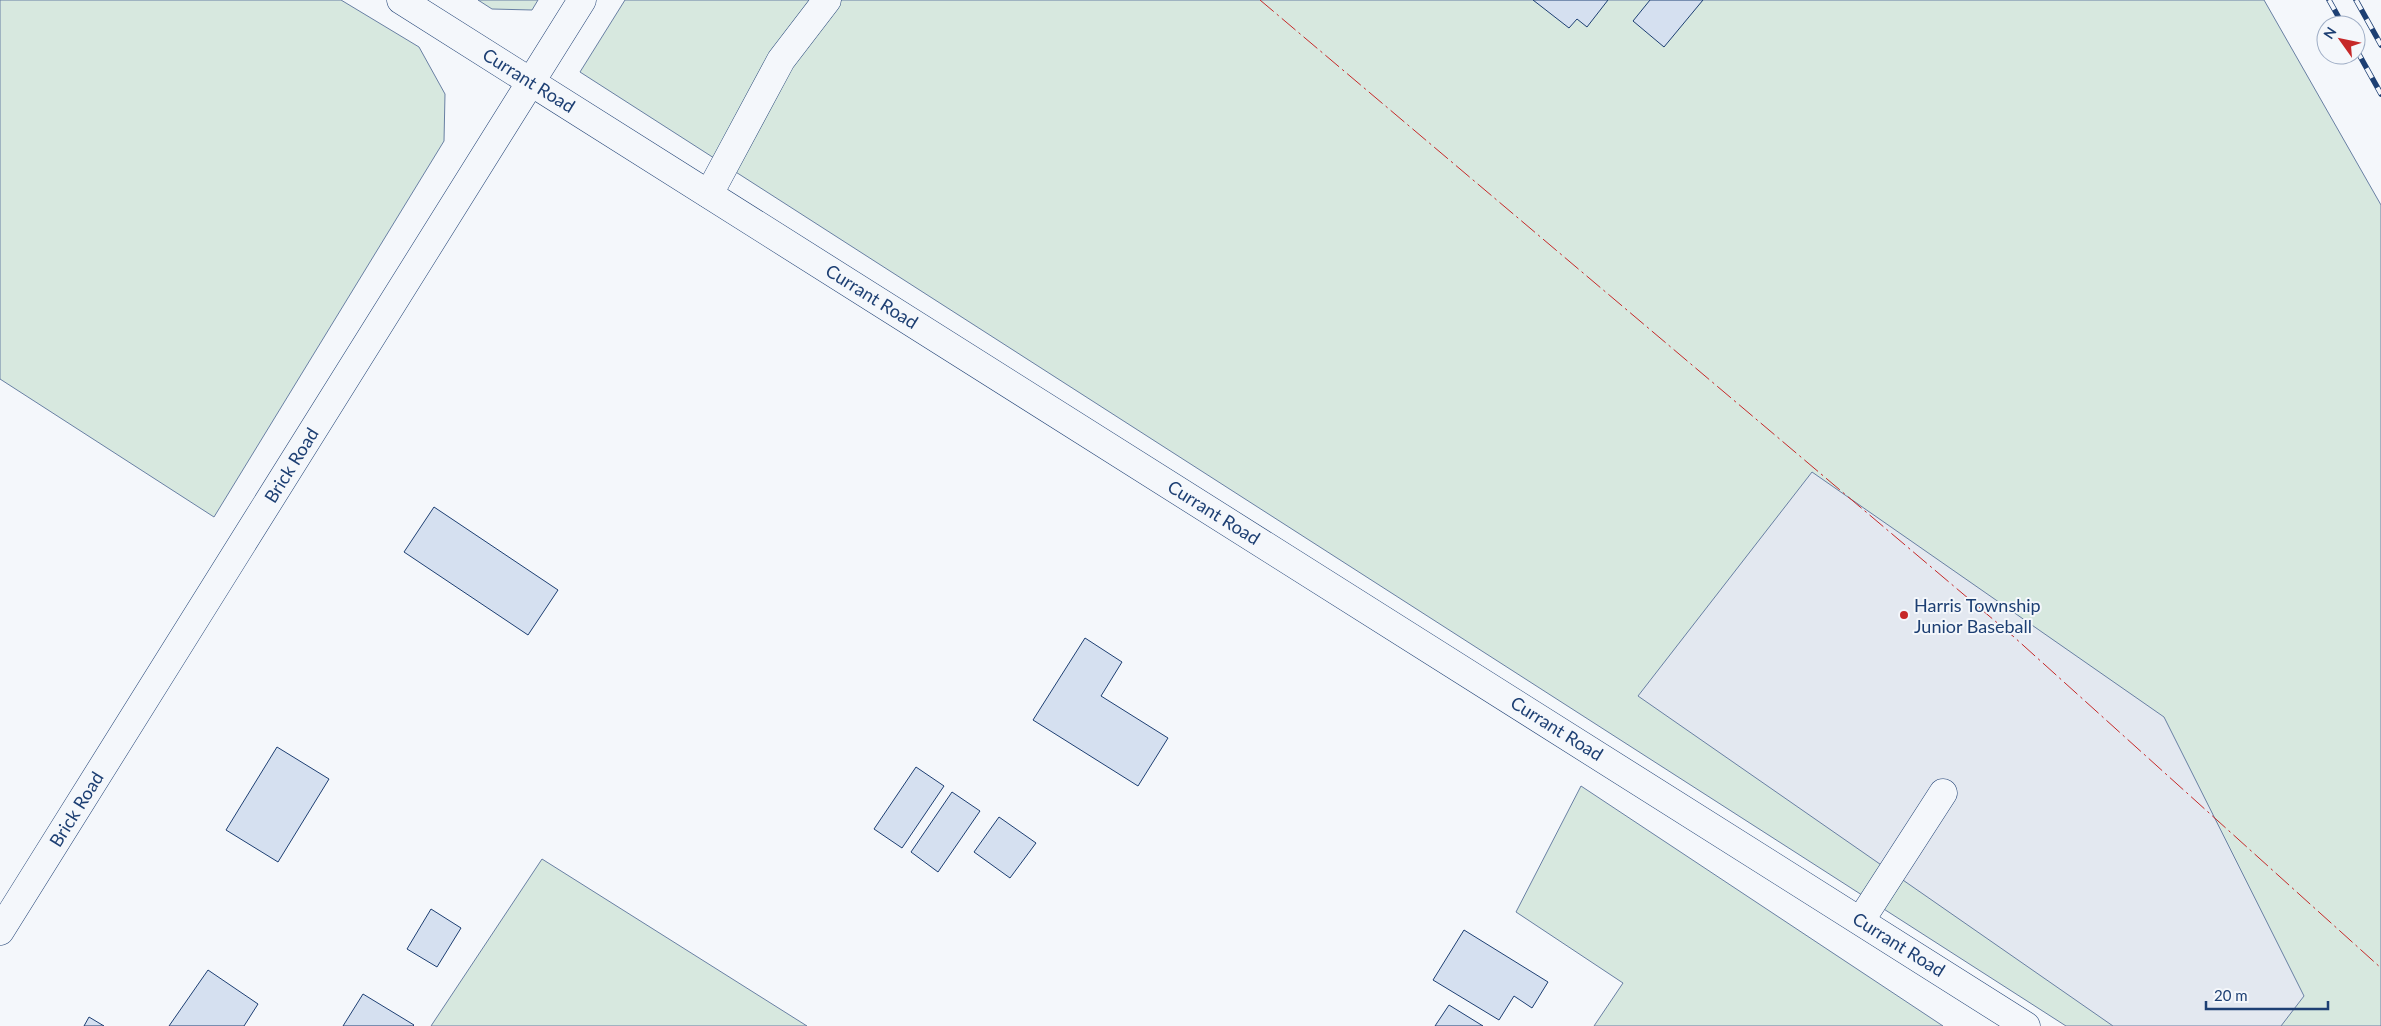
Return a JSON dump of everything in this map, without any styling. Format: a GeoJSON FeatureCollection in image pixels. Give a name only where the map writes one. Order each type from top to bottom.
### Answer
{"type":"FeatureCollection","features":[{"type":"Feature","properties":{"kind":"street","name":"Currant Road"},"geometry":{"type":"LineString","coordinates":[[401,0],[1861,920],[2026,1026]]}},
{"type":"Feature","properties":{"kind":"street","name":"Brick Road"},"geometry":{"type":"LineString","coordinates":[[0,931],[582,0]]}},
{"type":"Feature","properties":{"kind":"street"},"geometry":{"type":"LineString","coordinates":[[709,194],[781,60],[827,0]]}},
{"type":"Feature","properties":{"kind":"street"},"geometry":{"type":"LineString","coordinates":[[1861,920],[1943,793]]}},
{"type":"Feature","properties":{"kind":"shaded area"},"geometry":{"type":"Polygon","coordinates":[[[0,0],[341,0],[419,47],[445,94],[444,141],[214,517],[0,379],[0,0]]]}},
{"type":"Feature","properties":{"kind":"shaded area"},"geometry":{"type":"Polygon","coordinates":[[[478,0],[538,0],[532,10],[492,9],[478,0]]]}},
{"type":"Feature","properties":{"kind":"shaded area","name":"Harris Township Junior Baseball"},"geometry":{"type":"Polygon","coordinates":[[[625,0],[2264,0],[2381,205],[2381,1026],[2066,1026],[580,72],[625,0]]]}},
{"type":"Feature","properties":{"kind":"shaded area"},"geometry":{"type":"Polygon","coordinates":[[[1812,472],[2164,717],[2304,996],[2281,1026],[2113,1026],[1638,696],[1812,472]]]}},
{"type":"Feature","properties":{"kind":"shaded area"},"geometry":{"type":"Polygon","coordinates":[[[1581,786],[1943,1026],[1594,1026],[1623,983],[1516,912],[1581,786]]]}},
{"type":"Feature","properties":{"kind":"shaded area"},"geometry":{"type":"Polygon","coordinates":[[[542,859],[807,1026],[431,1026],[542,859]]]}},
{"type":"Feature","properties":{"kind":"building"},"geometry":{"type":"Polygon","coordinates":[[[1533,0],[1608,0],[1587,27],[1577,19],[1569,28],[1533,0]]]}},
{"type":"Feature","properties":{"kind":"building"},"geometry":{"type":"Polygon","coordinates":[[[1650,0],[1703,0],[1664,47],[1633,21],[1650,0]]]}},
{"type":"Feature","properties":{"kind":"building"},"geometry":{"type":"Polygon","coordinates":[[[434,507],[558,590],[528,635],[404,552],[434,507]]]}},
{"type":"Feature","properties":{"kind":"building"},"geometry":{"type":"Polygon","coordinates":[[[1085,638],[1122,662],[1101,696],[1168,738],[1138,786],[1033,720],[1085,638]]]}},
{"type":"Feature","properties":{"kind":"building"},"geometry":{"type":"Polygon","coordinates":[[[277,747],[329,779],[278,862],[226,830],[277,747]]]}},
{"type":"Feature","properties":{"kind":"building"},"geometry":{"type":"Polygon","coordinates":[[[916,767],[944,786],[902,848],[874,829],[916,767]]]}},
{"type":"Feature","properties":{"kind":"building"},"geometry":{"type":"Polygon","coordinates":[[[952,792],[980,811],[938,872],[911,852],[952,792]]]}},
{"type":"Feature","properties":{"kind":"building"},"geometry":{"type":"Polygon","coordinates":[[[999,817],[1036,843],[1010,878],[974,852],[999,817]]]}},
{"type":"Feature","properties":{"kind":"building"},"geometry":{"type":"Polygon","coordinates":[[[431,909],[461,928],[437,967],[407,949],[431,909]]]}},
{"type":"Feature","properties":{"kind":"building"},"geometry":{"type":"Polygon","coordinates":[[[1464,930],[1548,982],[1532,1008],[1514,996],[1499,1020],[1433,980],[1464,930]]]}},
{"type":"Feature","properties":{"kind":"building"},"geometry":{"type":"Polygon","coordinates":[[[208,970],[258,1004],[244,1026],[169,1026],[208,970]]]}},
{"type":"Feature","properties":{"kind":"building"},"geometry":{"type":"Polygon","coordinates":[[[363,994],[414,1025],[343,1026],[363,994]]]}},
{"type":"Feature","properties":{"kind":"building"},"geometry":{"type":"Polygon","coordinates":[[[1449,1005],[1483,1026],[1435,1026],[1449,1005]]]}},
{"type":"Feature","properties":{"kind":"building"},"geometry":{"type":"Polygon","coordinates":[[[89,1017],[104,1026],[84,1026],[89,1017]]]}},
{"type":"Feature","properties":{"kind":"railway"},"geometry":{"type":"LineString","coordinates":[[2329,0],[2337,15]]}},
{"type":"Feature","properties":{"kind":"railway"},"geometry":{"type":"LineString","coordinates":[[2356,0],[2381,45]]}},
{"type":"Feature","properties":{"kind":"railway"},"geometry":{"type":"LineString","coordinates":[[2365,65],[2381,94]]}},
{"type":"Feature","properties":{"kind":"power"},"geometry":{"type":"LineString","coordinates":[[1260,0],[2014,637],[2381,968]]}},
{"type":"Feature","properties":{"kind":"place","name":"Harris Township Junior Baseball"},"geometry":{"type":"Point","coordinates":[1904,615]}}]}
